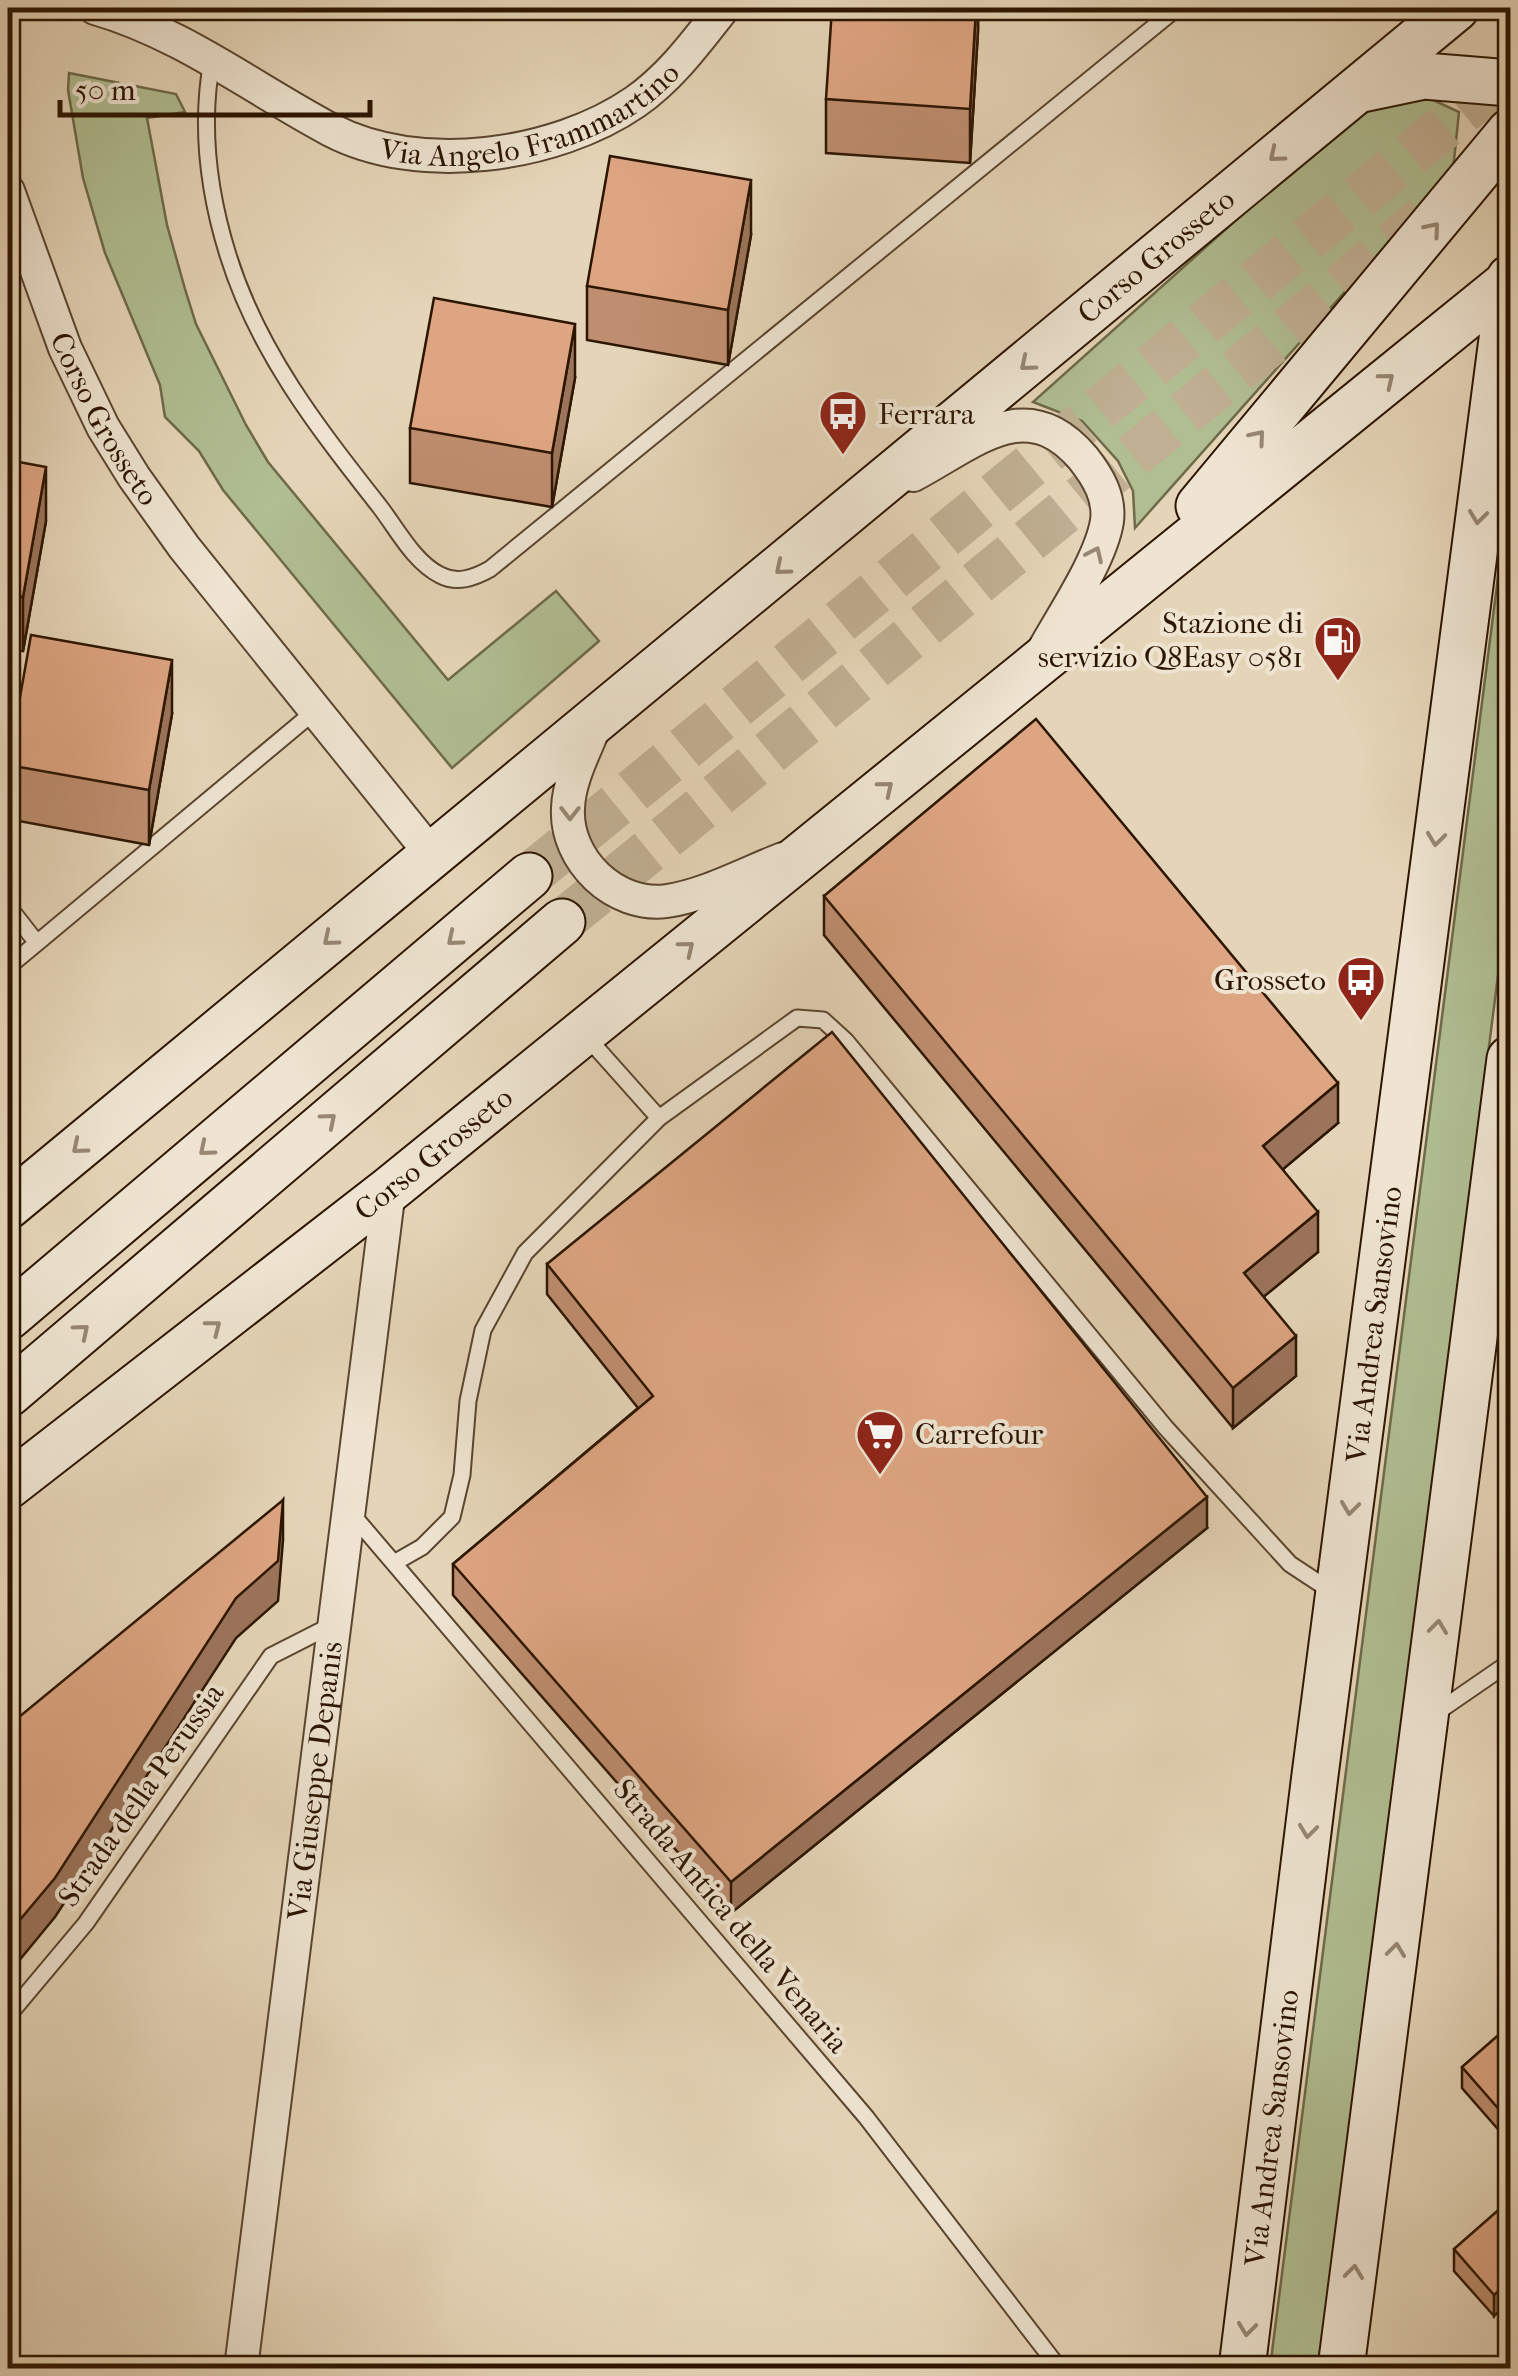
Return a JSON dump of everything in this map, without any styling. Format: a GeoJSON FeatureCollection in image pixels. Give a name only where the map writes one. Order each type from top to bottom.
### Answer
{"type":"FeatureCollection","features":[{"type":"Feature","properties":{"kind":"main road"},"geometry":{"type":"LineString","coordinates":[[1350,93],[1402,8]]}},
{"type":"Feature","properties":{"kind":"main road","name":"Corso Grosseto"},"geometry":{"type":"LineString","coordinates":[[8,1206],[1456,8]]}},
{"type":"Feature","properties":{"kind":"main road"},"geometry":{"type":"LineString","coordinates":[[1350,93],[1424,76],[1510,83]]}},
{"type":"Feature","properties":{"kind":"main road"},"geometry":{"type":"LineString","coordinates":[[1127,592],[1510,132]]}},
{"type":"Feature","properties":{"kind":"main road","name":"Corso Grosseto"},"geometry":{"type":"LineString","coordinates":[[8,1489],[389,1190],[1510,280]]}},
{"type":"Feature","properties":{"kind":"main road","name":"Via Andrea Sansovino"},"geometry":{"type":"LineString","coordinates":[[1242,2368],[1510,280]]}},
{"type":"Feature","properties":{"kind":"main road"},"geometry":{"type":"LineString","coordinates":[[8,1317],[528,876]]}},
{"type":"Feature","properties":{"kind":"main road"},"geometry":{"type":"LineString","coordinates":[[8,1394],[562,922]]}},
{"type":"Feature","properties":{"kind":"main road"},"geometry":{"type":"LineString","coordinates":[[1341,2368],[1510,1060]]}},
{"type":"Feature","properties":{"kind":"street","name":"Via Angelo Frammartino"},"geometry":{"type":"LineString","coordinates":[[95,8],[163,34],[212,59],[348,138],[385,149],[434,156],[488,153],[562,138],[619,112],[665,76],[723,8]]}},
{"type":"Feature","properties":{"kind":"street","name":"Corso Grosseto"},"geometry":{"type":"LineString","coordinates":[[8,191],[65,348],[104,427],[184,547],[432,855]]}},
{"type":"Feature","properties":{"kind":"street","name":"Corso Grosseto"},"geometry":{"type":"LineString","coordinates":[[857,506],[1010,426],[1043,426],[1065,440],[1100,483],[1107,520],[1093,560],[1033,670]]}},
{"type":"Feature","properties":{"kind":"street","name":"Corso Grosseto"},"geometry":{"type":"LineString","coordinates":[[597,720],[572,786],[568,820],[574,843],[590,869],[616,892],[648,902],[673,900],[810,849]]}},
{"type":"Feature","properties":{"kind":"street","name":"Via Giuseppe Depanis"},"geometry":{"type":"LineString","coordinates":[[241,2368],[389,1190]]}},
{"type":"Feature","properties":{"kind":"lane"},"geometry":{"type":"LineString","coordinates":[[212,59],[205,112],[214,202],[230,262],[253,322],[312,418],[414,552],[437,574],[464,580],[490,569],[638,451],[1177,8]]}},
{"type":"Feature","properties":{"kind":"lane"},"geometry":{"type":"LineString","coordinates":[[8,967],[316,711]]}},
{"type":"Feature","properties":{"kind":"lane"},"geometry":{"type":"LineString","coordinates":[[8,906],[37,944]]}},
{"type":"Feature","properties":{"kind":"lane"},"geometry":{"type":"LineString","coordinates":[[394,1563],[422,1547],[452,1517],[462,1475],[468,1402],[483,1330],[525,1253],[660,1118],[797,1018],[822,1020],[846,1041],[1166,1428],[1290,1564],[1339,1596]]}},
{"type":"Feature","properties":{"kind":"lane"},"geometry":{"type":"LineString","coordinates":[[583,1032],[660,1118]]}},
{"type":"Feature","properties":{"kind":"lane","name":"Strada Antica della Venaria"},"geometry":{"type":"LineString","coordinates":[[348,1510],[866,2117],[1059,2368]]}},
{"type":"Feature","properties":{"kind":"lane","name":"Strada della Perussia"},"geometry":{"type":"LineString","coordinates":[[8,2016],[86,1923],[271,1656],[334,1624]]}},
{"type":"Feature","properties":{"kind":"lane"},"geometry":{"type":"LineString","coordinates":[[1426,1720],[1510,1662]]}},
{"type":"Feature","properties":{"kind":"green space"},"geometry":{"type":"Polygon","coordinates":[[[69,73],[176,94],[185,112],[147,118],[167,225],[196,324],[268,462],[448,680],[556,591],[599,641],[452,768],[223,490],[199,451],[165,417],[160,385],[105,253],[83,178],[68,90],[69,73]]]}},
{"type":"Feature","properties":{"kind":"green space"},"geometry":{"type":"Polygon","coordinates":[[[1431,99],[1459,112],[1453,170],[1135,528],[1133,491],[1118,461],[1082,421],[1033,402],[1351,117],[1396,100],[1431,99]]]}},
{"type":"Feature","properties":{"kind":"green space"},"geometry":{"type":"Polygon","coordinates":[[[1504,530],[1510,531],[1510,881],[1321,2368],[1270,2368],[1504,530]]]}},
{"type":"Feature","properties":{"kind":"building"},"geometry":{"type":"Polygon","coordinates":[[[832,8],[976,8],[970,109],[826,99],[832,8]]]}},
{"type":"Feature","properties":{"kind":"building"},"geometry":{"type":"Polygon","coordinates":[[[610,156],[751,180],[728,310],[587,286],[610,156]]]}},
{"type":"Feature","properties":{"kind":"building"},"geometry":{"type":"Polygon","coordinates":[[[434,298],[575,324],[552,453],[410,428],[434,298]]]}},
{"type":"Feature","properties":{"kind":"building"},"geometry":{"type":"Polygon","coordinates":[[[8,460],[46,467],[23,597],[8,594],[8,460]]]}},
{"type":"Feature","properties":{"kind":"building"},"geometry":{"type":"Polygon","coordinates":[[[31,635],[172,660],[149,790],[8,765],[31,635]]]}},
{"type":"Feature","properties":{"kind":"building"},"geometry":{"type":"Polygon","coordinates":[[[1036,719],[1338,1083],[1263,1146],[1318,1212],[1244,1273],[1296,1336],[1233,1388],[824,896],[1036,719]]]}},
{"type":"Feature","properties":{"kind":"building","name":"Carrefour"},"geometry":{"type":"Polygon","coordinates":[[[832,1032],[1207,1497],[731,1882],[453,1564],[653,1396],[547,1264],[832,1032]]]}},
{"type":"Feature","properties":{"kind":"building"},"geometry":{"type":"Polygon","coordinates":[[[283,1500],[278,1561],[236,1598],[55,1878],[8,1934],[8,1726],[283,1500]]]}},
{"type":"Feature","properties":{"kind":"building"},"geometry":{"type":"Polygon","coordinates":[[[1510,1641],[1510,1660],[1501,1649],[1510,1641]]]}},
{"type":"Feature","properties":{"kind":"building"},"geometry":{"type":"Polygon","coordinates":[[[1510,2025],[1510,2122],[1462,2067],[1510,2025]]]}},
{"type":"Feature","properties":{"kind":"building"},"geometry":{"type":"Polygon","coordinates":[[[1510,2200],[1510,2280],[1494,2295],[1454,2249],[1510,2200]]]}},
{"type":"Feature","properties":{"kind":"tunnel"},"geometry":{"type":"LineString","coordinates":[[529,876],[1510,73]]}},
{"type":"Feature","properties":{"kind":"tunnel"},"geometry":{"type":"LineString","coordinates":[[562,922],[1424,218]]}},
{"type":"Feature","properties":{"kind":"place","name":"Ferrara"},"geometry":{"type":"Point","coordinates":[843,456]}},
{"type":"Feature","properties":{"kind":"place","name":"Stazione di servizio Q8Easy 0581"},"geometry":{"type":"Point","coordinates":[1338,682]}},
{"type":"Feature","properties":{"kind":"place","name":"Grosseto"},"geometry":{"type":"Point","coordinates":[1361,1022]}},
{"type":"Feature","properties":{"kind":"place","name":"Carrefour"},"geometry":{"type":"Point","coordinates":[880,1476]}}]}
